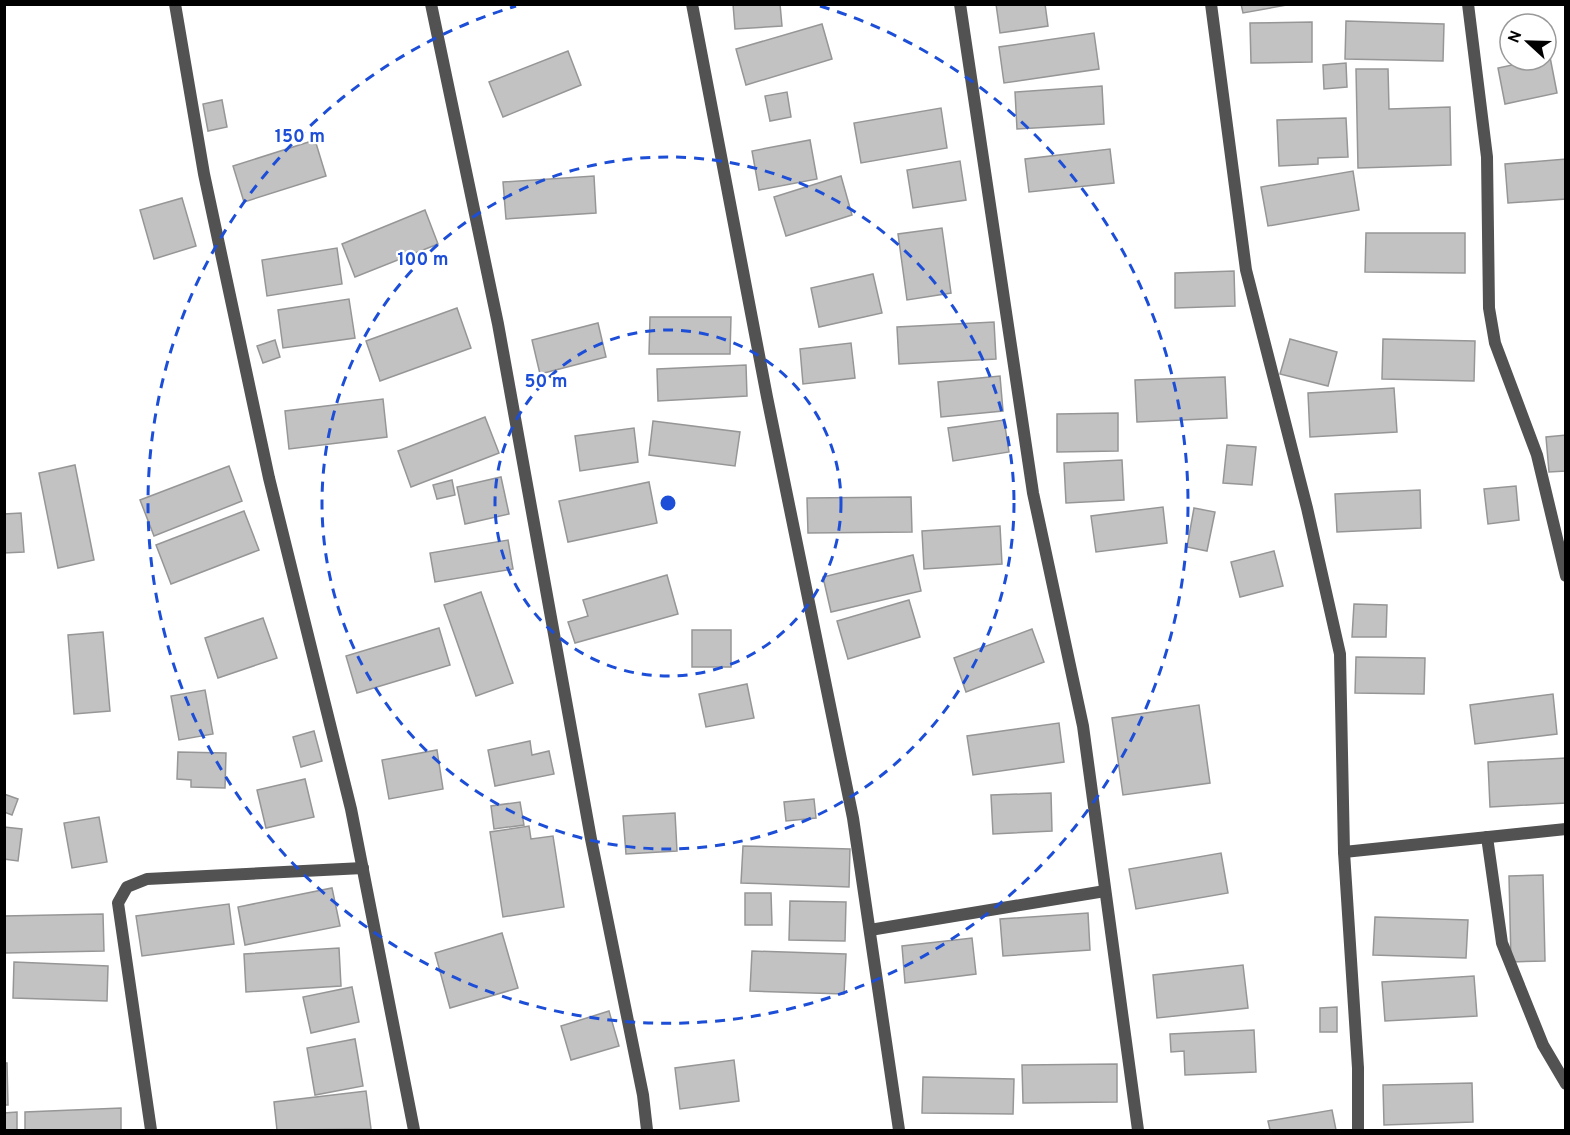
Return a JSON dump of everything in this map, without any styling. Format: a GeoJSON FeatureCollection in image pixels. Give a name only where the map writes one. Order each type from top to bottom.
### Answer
{"type":"FeatureCollection","features":[{"type":"Feature","properties":{"kind":"street"},"geometry":{"type":"LineString","coordinates":[[175,4],[204,174],[264,455],[351,809],[414,1131]]}},
{"type":"Feature","properties":{"kind":"street"},"geometry":{"type":"LineString","coordinates":[[431,4],[498,324],[589,827],[643,1095],[647,1131]]}},
{"type":"Feature","properties":{"kind":"street"},"geometry":{"type":"LineString","coordinates":[[692,4],[767,397],[853,818],[899,1131]]}},
{"type":"Feature","properties":{"kind":"street"},"geometry":{"type":"LineString","coordinates":[[960,4],[1034,493],[1083,726],[1138,1131]]}},
{"type":"Feature","properties":{"kind":"street"},"geometry":{"type":"LineString","coordinates":[[1211,4],[1246,270],[1307,508],[1340,654],[1344,852],[1358,1068],[1358,1131]]}},
{"type":"Feature","properties":{"kind":"street"},"geometry":{"type":"LineString","coordinates":[[1468,4],[1487,157],[1490,308],[1495,343],[1537,455],[1544,495],[1566,576]]}},
{"type":"Feature","properties":{"kind":"street"},"geometry":{"type":"LineString","coordinates":[[1344,852],[1566,829]]}},
{"type":"Feature","properties":{"kind":"street"},"geometry":{"type":"LineString","coordinates":[[1487,837],[1502,943],[1544,1045],[1566,1084]]}},
{"type":"Feature","properties":{"kind":"street"},"geometry":{"type":"LineString","coordinates":[[151,1131],[118,903],[127,887],[147,879],[363,868]]}},
{"type":"Feature","properties":{"kind":"street"},"geometry":{"type":"LineString","coordinates":[[870,930],[1105,891]]}},
{"type":"Feature","properties":{"kind":"building"},"geometry":{"type":"Polygon","coordinates":[[[733,4],[780,4],[782,26],[735,29],[733,4]]]}},
{"type":"Feature","properties":{"kind":"building"},"geometry":{"type":"Polygon","coordinates":[[[996,4],[1045,4],[1048,26],[1000,33],[996,4]]]}},
{"type":"Feature","properties":{"kind":"building"},"geometry":{"type":"Polygon","coordinates":[[[1241,4],[1292,4],[1243,13],[1241,4]]]}},
{"type":"Feature","properties":{"kind":"building"},"geometry":{"type":"Polygon","coordinates":[[[1346,21],[1444,24],[1443,61],[1345,59],[1346,21]]]}},
{"type":"Feature","properties":{"kind":"building"},"geometry":{"type":"Polygon","coordinates":[[[1312,22],[1312,62],[1251,63],[1250,23],[1312,22]]]}},
{"type":"Feature","properties":{"kind":"building"},"geometry":{"type":"Polygon","coordinates":[[[822,24],[832,59],[746,85],[736,49],[822,24]]]}},
{"type":"Feature","properties":{"kind":"building"},"geometry":{"type":"Polygon","coordinates":[[[1094,33],[1099,69],[1004,83],[999,47],[1094,33]]]}},
{"type":"Feature","properties":{"kind":"building"},"geometry":{"type":"Polygon","coordinates":[[[568,51],[581,85],[503,117],[489,82],[568,51]]]}},
{"type":"Feature","properties":{"kind":"building"},"geometry":{"type":"Polygon","coordinates":[[[1346,63],[1347,87],[1324,89],[1323,65],[1346,63]]]}},
{"type":"Feature","properties":{"kind":"building"},"geometry":{"type":"Polygon","coordinates":[[[1356,69],[1388,69],[1389,109],[1450,107],[1451,165],[1358,168],[1356,69]]]}},
{"type":"Feature","properties":{"kind":"building"},"geometry":{"type":"Polygon","coordinates":[[[1499,72],[1553,72],[1557,93],[1505,104],[1499,72]]]}},
{"type":"Feature","properties":{"kind":"building"},"geometry":{"type":"Polygon","coordinates":[[[1102,86],[1104,124],[1017,129],[1015,92],[1102,86]]]}},
{"type":"Feature","properties":{"kind":"building"},"geometry":{"type":"Polygon","coordinates":[[[787,92],[791,117],[770,121],[765,96],[787,92]]]}},
{"type":"Feature","properties":{"kind":"building"},"geometry":{"type":"Polygon","coordinates":[[[222,100],[227,127],[208,131],[203,104],[222,100]]]}},
{"type":"Feature","properties":{"kind":"building"},"geometry":{"type":"Polygon","coordinates":[[[941,108],[947,148],[861,163],[854,123],[941,108]]]}},
{"type":"Feature","properties":{"kind":"building"},"geometry":{"type":"Polygon","coordinates":[[[1346,118],[1348,157],[1318,158],[1318,164],[1279,166],[1277,120],[1346,118]]]}},
{"type":"Feature","properties":{"kind":"building"},"geometry":{"type":"Polygon","coordinates":[[[315,140],[326,176],[244,202],[233,166],[315,140]]]}},
{"type":"Feature","properties":{"kind":"building"},"geometry":{"type":"Polygon","coordinates":[[[810,140],[817,179],[759,190],[752,151],[810,140]]]}},
{"type":"Feature","properties":{"kind":"building"},"geometry":{"type":"Polygon","coordinates":[[[1110,149],[1114,183],[1029,192],[1025,159],[1110,149]]]}},
{"type":"Feature","properties":{"kind":"building"},"geometry":{"type":"Polygon","coordinates":[[[1566,159],[1566,199],[1508,203],[1505,164],[1566,159]]]}},
{"type":"Feature","properties":{"kind":"building"},"geometry":{"type":"Polygon","coordinates":[[[960,161],[966,200],[913,208],[907,170],[960,161]]]}},
{"type":"Feature","properties":{"kind":"building"},"geometry":{"type":"Polygon","coordinates":[[[1353,171],[1359,210],[1268,226],[1261,187],[1353,171]]]}},
{"type":"Feature","properties":{"kind":"building"},"geometry":{"type":"Polygon","coordinates":[[[594,176],[596,213],[506,219],[503,182],[594,176]]]}},
{"type":"Feature","properties":{"kind":"building"},"geometry":{"type":"Polygon","coordinates":[[[841,176],[852,215],[786,236],[774,197],[841,176]]]}},
{"type":"Feature","properties":{"kind":"building"},"geometry":{"type":"Polygon","coordinates":[[[182,198],[196,246],[154,259],[140,210],[182,198]]]}},
{"type":"Feature","properties":{"kind":"building"},"geometry":{"type":"Polygon","coordinates":[[[425,210],[438,244],[355,277],[342,244],[425,210]]]}},
{"type":"Feature","properties":{"kind":"building"},"geometry":{"type":"Polygon","coordinates":[[[942,228],[951,293],[907,300],[898,234],[942,228]]]}},
{"type":"Feature","properties":{"kind":"building"},"geometry":{"type":"Polygon","coordinates":[[[1366,233],[1465,233],[1465,273],[1365,272],[1366,233]]]}},
{"type":"Feature","properties":{"kind":"building"},"geometry":{"type":"Polygon","coordinates":[[[337,248],[342,284],[267,296],[262,260],[337,248]]]}},
{"type":"Feature","properties":{"kind":"building"},"geometry":{"type":"Polygon","coordinates":[[[1234,271],[1235,306],[1175,308],[1175,273],[1234,271]]]}},
{"type":"Feature","properties":{"kind":"building"},"geometry":{"type":"Polygon","coordinates":[[[873,274],[882,313],[819,327],[811,288],[873,274]]]}},
{"type":"Feature","properties":{"kind":"building"},"geometry":{"type":"Polygon","coordinates":[[[349,299],[355,338],[283,348],[278,310],[349,299]]]}},
{"type":"Feature","properties":{"kind":"building"},"geometry":{"type":"Polygon","coordinates":[[[457,308],[471,348],[380,381],[366,341],[457,308]]]}},
{"type":"Feature","properties":{"kind":"building"},"geometry":{"type":"Polygon","coordinates":[[[650,317],[731,317],[730,354],[649,354],[650,317]]]}},
{"type":"Feature","properties":{"kind":"building"},"geometry":{"type":"Polygon","coordinates":[[[994,322],[996,359],[899,364],[897,327],[994,322]]]}},
{"type":"Feature","properties":{"kind":"building"},"geometry":{"type":"Polygon","coordinates":[[[598,323],[606,357],[540,374],[532,340],[598,323]]]}},
{"type":"Feature","properties":{"kind":"building"},"geometry":{"type":"Polygon","coordinates":[[[1290,339],[1337,352],[1328,386],[1280,374],[1290,339]]]}},
{"type":"Feature","properties":{"kind":"building"},"geometry":{"type":"Polygon","coordinates":[[[1383,339],[1475,341],[1474,381],[1382,379],[1383,339]]]}},
{"type":"Feature","properties":{"kind":"building"},"geometry":{"type":"Polygon","coordinates":[[[275,340],[280,357],[263,363],[257,346],[275,340]]]}},
{"type":"Feature","properties":{"kind":"building"},"geometry":{"type":"Polygon","coordinates":[[[851,343],[855,378],[803,384],[800,349],[851,343]]]}},
{"type":"Feature","properties":{"kind":"building"},"geometry":{"type":"Polygon","coordinates":[[[746,365],[747,396],[658,401],[657,369],[746,365]]]}},
{"type":"Feature","properties":{"kind":"building"},"geometry":{"type":"Polygon","coordinates":[[[1000,376],[1003,411],[941,417],[938,382],[1000,376]]]}},
{"type":"Feature","properties":{"kind":"building"},"geometry":{"type":"Polygon","coordinates":[[[1225,377],[1227,418],[1137,422],[1135,380],[1225,377]]]}},
{"type":"Feature","properties":{"kind":"building"},"geometry":{"type":"Polygon","coordinates":[[[1394,388],[1397,432],[1310,437],[1308,393],[1394,388]]]}},
{"type":"Feature","properties":{"kind":"building"},"geometry":{"type":"Polygon","coordinates":[[[383,399],[387,437],[289,449],[285,411],[383,399]]]}},
{"type":"Feature","properties":{"kind":"building"},"geometry":{"type":"Polygon","coordinates":[[[1118,413],[1118,451],[1057,452],[1057,414],[1118,413]]]}},
{"type":"Feature","properties":{"kind":"building"},"geometry":{"type":"Polygon","coordinates":[[[485,417],[499,453],[411,487],[398,451],[485,417]]]}},
{"type":"Feature","properties":{"kind":"building"},"geometry":{"type":"Polygon","coordinates":[[[1004,420],[1009,452],[953,461],[948,428],[1004,420]]]}},
{"type":"Feature","properties":{"kind":"building"},"geometry":{"type":"Polygon","coordinates":[[[653,421],[740,432],[735,466],[649,455],[653,421]]]}},
{"type":"Feature","properties":{"kind":"building"},"geometry":{"type":"Polygon","coordinates":[[[634,428],[638,462],[580,471],[575,436],[634,428]]]}},
{"type":"Feature","properties":{"kind":"building"},"geometry":{"type":"Polygon","coordinates":[[[1566,435],[1566,471],[1549,472],[1546,437],[1566,435]]]}},
{"type":"Feature","properties":{"kind":"building"},"geometry":{"type":"Polygon","coordinates":[[[1227,445],[1256,447],[1252,485],[1223,483],[1227,445]]]}},
{"type":"Feature","properties":{"kind":"building"},"geometry":{"type":"Polygon","coordinates":[[[1122,460],[1124,500],[1066,503],[1064,463],[1122,460]]]}},
{"type":"Feature","properties":{"kind":"building"},"geometry":{"type":"Polygon","coordinates":[[[75,465],[94,560],[58,568],[39,473],[75,465]]]}},
{"type":"Feature","properties":{"kind":"building"},"geometry":{"type":"Polygon","coordinates":[[[229,466],[242,501],[154,536],[140,500],[229,466]]]}},
{"type":"Feature","properties":{"kind":"building"},"geometry":{"type":"Polygon","coordinates":[[[501,477],[509,514],[465,524],[457,487],[501,477]]]}},
{"type":"Feature","properties":{"kind":"building"},"geometry":{"type":"Polygon","coordinates":[[[452,480],[455,495],[437,499],[433,485],[452,480]]]}},
{"type":"Feature","properties":{"kind":"building"},"geometry":{"type":"Polygon","coordinates":[[[649,482],[657,523],[568,542],[559,501],[649,482]]]}},
{"type":"Feature","properties":{"kind":"building"},"geometry":{"type":"Polygon","coordinates":[[[1516,486],[1519,520],[1488,524],[1484,489],[1516,486]]]}},
{"type":"Feature","properties":{"kind":"building"},"geometry":{"type":"Polygon","coordinates":[[[1420,490],[1421,528],[1337,532],[1335,494],[1420,490]]]}},
{"type":"Feature","properties":{"kind":"building"},"geometry":{"type":"Polygon","coordinates":[[[911,497],[912,532],[808,533],[807,498],[911,497]]]}},
{"type":"Feature","properties":{"kind":"building"},"geometry":{"type":"Polygon","coordinates":[[[1163,507],[1167,543],[1096,552],[1091,516],[1163,507]]]}},
{"type":"Feature","properties":{"kind":"building"},"geometry":{"type":"Polygon","coordinates":[[[1194,508],[1215,512],[1207,551],[1187,547],[1194,508]]]}},
{"type":"Feature","properties":{"kind":"building"},"geometry":{"type":"Polygon","coordinates":[[[244,511],[259,550],[171,584],[156,545],[244,511]]]}},
{"type":"Feature","properties":{"kind":"building"},"geometry":{"type":"Polygon","coordinates":[[[21,513],[24,552],[4,553],[4,514],[21,513]]]}},
{"type":"Feature","properties":{"kind":"building"},"geometry":{"type":"Polygon","coordinates":[[[1000,526],[1002,564],[924,569],[922,531],[1000,526]]]}},
{"type":"Feature","properties":{"kind":"building"},"geometry":{"type":"Polygon","coordinates":[[[508,540],[513,569],[435,582],[430,553],[508,540]]]}},
{"type":"Feature","properties":{"kind":"building"},"geometry":{"type":"Polygon","coordinates":[[[1274,551],[1283,586],[1240,597],[1231,562],[1274,551]]]}},
{"type":"Feature","properties":{"kind":"building"},"geometry":{"type":"Polygon","coordinates":[[[913,555],[921,591],[831,612],[823,577],[913,555]]]}},
{"type":"Feature","properties":{"kind":"building"},"geometry":{"type":"Polygon","coordinates":[[[667,575],[678,614],[575,643],[568,622],[588,616],[583,600],[667,575]]]}},
{"type":"Feature","properties":{"kind":"building"},"geometry":{"type":"Polygon","coordinates":[[[481,592],[513,683],[476,696],[444,605],[481,592]]]}},
{"type":"Feature","properties":{"kind":"building"},"geometry":{"type":"Polygon","coordinates":[[[909,600],[920,637],[848,659],[837,621],[909,600]]]}},
{"type":"Feature","properties":{"kind":"building"},"geometry":{"type":"Polygon","coordinates":[[[1354,604],[1387,605],[1386,637],[1352,637],[1354,604]]]}},
{"type":"Feature","properties":{"kind":"building"},"geometry":{"type":"Polygon","coordinates":[[[263,618],[277,658],[218,678],[205,638],[263,618]]]}},
{"type":"Feature","properties":{"kind":"building"},"geometry":{"type":"Polygon","coordinates":[[[439,628],[450,665],[357,693],[346,656],[439,628]]]}},
{"type":"Feature","properties":{"kind":"building"},"geometry":{"type":"Polygon","coordinates":[[[1032,629],[1044,662],[966,692],[954,658],[1032,629]]]}},
{"type":"Feature","properties":{"kind":"building"},"geometry":{"type":"Polygon","coordinates":[[[692,630],[731,630],[731,667],[692,667],[692,630]]]}},
{"type":"Feature","properties":{"kind":"building"},"geometry":{"type":"Polygon","coordinates":[[[103,632],[110,711],[74,714],[68,635],[103,632]]]}},
{"type":"Feature","properties":{"kind":"building"},"geometry":{"type":"Polygon","coordinates":[[[1356,657],[1425,658],[1424,694],[1355,693],[1356,657]]]}},
{"type":"Feature","properties":{"kind":"building"},"geometry":{"type":"Polygon","coordinates":[[[747,684],[754,718],[706,727],[699,694],[747,684]]]}},
{"type":"Feature","properties":{"kind":"building"},"geometry":{"type":"Polygon","coordinates":[[[205,690],[213,734],[179,740],[171,696],[205,690]]]}},
{"type":"Feature","properties":{"kind":"building"},"geometry":{"type":"Polygon","coordinates":[[[1553,694],[1557,734],[1475,744],[1470,705],[1553,694]]]}},
{"type":"Feature","properties":{"kind":"building"},"geometry":{"type":"Polygon","coordinates":[[[1199,705],[1210,783],[1123,795],[1112,718],[1199,705]]]}},
{"type":"Feature","properties":{"kind":"building"},"geometry":{"type":"Polygon","coordinates":[[[1059,723],[1064,762],[973,775],[967,736],[1059,723]]]}},
{"type":"Feature","properties":{"kind":"building"},"geometry":{"type":"Polygon","coordinates":[[[314,731],[322,761],[301,767],[293,737],[314,731]]]}},
{"type":"Feature","properties":{"kind":"building"},"geometry":{"type":"Polygon","coordinates":[[[530,741],[532,755],[549,751],[554,774],[495,786],[488,750],[530,741]]]}},
{"type":"Feature","properties":{"kind":"building"},"geometry":{"type":"Polygon","coordinates":[[[437,750],[443,789],[389,799],[382,760],[437,750]]]}},
{"type":"Feature","properties":{"kind":"building"},"geometry":{"type":"Polygon","coordinates":[[[178,752],[226,753],[225,788],[191,787],[191,780],[177,779],[178,752]]]}},
{"type":"Feature","properties":{"kind":"building"},"geometry":{"type":"Polygon","coordinates":[[[1566,758],[1566,803],[1490,807],[1488,762],[1566,758]]]}},
{"type":"Feature","properties":{"kind":"building"},"geometry":{"type":"Polygon","coordinates":[[[305,779],[314,817],[266,828],[257,790],[305,779]]]}},
{"type":"Feature","properties":{"kind":"building"},"geometry":{"type":"Polygon","coordinates":[[[1051,793],[1052,831],[993,834],[991,795],[1051,793]]]}},
{"type":"Feature","properties":{"kind":"building"},"geometry":{"type":"Polygon","coordinates":[[[4,794],[18,799],[12,815],[4,812],[4,794]]]}},
{"type":"Feature","properties":{"kind":"building"},"geometry":{"type":"Polygon","coordinates":[[[814,799],[816,818],[786,821],[784,802],[814,799]]]}},
{"type":"Feature","properties":{"kind":"building"},"geometry":{"type":"Polygon","coordinates":[[[520,802],[524,825],[494,829],[491,806],[520,802]]]}},
{"type":"Feature","properties":{"kind":"building"},"geometry":{"type":"Polygon","coordinates":[[[675,813],[677,851],[626,854],[623,816],[675,813]]]}},
{"type":"Feature","properties":{"kind":"building"},"geometry":{"type":"Polygon","coordinates":[[[99,817],[107,862],[72,868],[64,823],[99,817]]]}},
{"type":"Feature","properties":{"kind":"building"},"geometry":{"type":"Polygon","coordinates":[[[529,826],[531,839],[553,836],[564,907],[503,917],[490,832],[529,826]]]}},
{"type":"Feature","properties":{"kind":"building"},"geometry":{"type":"Polygon","coordinates":[[[4,827],[22,829],[18,861],[4,859],[4,827]]]}},
{"type":"Feature","properties":{"kind":"building"},"geometry":{"type":"Polygon","coordinates":[[[743,846],[850,849],[849,887],[741,883],[743,846]]]}},
{"type":"Feature","properties":{"kind":"building"},"geometry":{"type":"Polygon","coordinates":[[[1221,853],[1228,893],[1136,909],[1129,869],[1221,853]]]}},
{"type":"Feature","properties":{"kind":"building"},"geometry":{"type":"Polygon","coordinates":[[[1543,875],[1545,961],[1511,962],[1509,876],[1543,875]]]}},
{"type":"Feature","properties":{"kind":"building"},"geometry":{"type":"Polygon","coordinates":[[[332,888],[340,926],[245,945],[238,907],[332,888]]]}},
{"type":"Feature","properties":{"kind":"building"},"geometry":{"type":"Polygon","coordinates":[[[745,893],[771,893],[772,925],[745,925],[745,893]]]}},
{"type":"Feature","properties":{"kind":"building"},"geometry":{"type":"Polygon","coordinates":[[[790,901],[846,902],[845,941],[789,940],[790,901]]]}},
{"type":"Feature","properties":{"kind":"building"},"geometry":{"type":"Polygon","coordinates":[[[229,904],[234,944],[142,956],[136,916],[229,904]]]}},
{"type":"Feature","properties":{"kind":"building"},"geometry":{"type":"Polygon","coordinates":[[[1088,913],[1090,950],[1003,956],[1000,919],[1088,913]]]}},
{"type":"Feature","properties":{"kind":"building"},"geometry":{"type":"Polygon","coordinates":[[[103,914],[104,951],[5,953],[4,916],[103,914]]]}},
{"type":"Feature","properties":{"kind":"building"},"geometry":{"type":"Polygon","coordinates":[[[1375,917],[1468,920],[1466,958],[1373,955],[1375,917]]]}},
{"type":"Feature","properties":{"kind":"building"},"geometry":{"type":"Polygon","coordinates":[[[502,933],[518,988],[450,1008],[435,953],[502,933]]]}},
{"type":"Feature","properties":{"kind":"building"},"geometry":{"type":"Polygon","coordinates":[[[972,938],[976,974],[905,983],[902,946],[972,938]]]}},
{"type":"Feature","properties":{"kind":"building"},"geometry":{"type":"Polygon","coordinates":[[[339,948],[341,986],[246,992],[244,954],[339,948]]]}},
{"type":"Feature","properties":{"kind":"building"},"geometry":{"type":"Polygon","coordinates":[[[752,951],[846,954],[844,994],[750,991],[752,951]]]}},
{"type":"Feature","properties":{"kind":"building"},"geometry":{"type":"Polygon","coordinates":[[[14,962],[108,966],[107,1001],[13,998],[14,962]]]}},
{"type":"Feature","properties":{"kind":"building"},"geometry":{"type":"Polygon","coordinates":[[[1243,965],[1248,1008],[1157,1018],[1153,975],[1243,965]]]}},
{"type":"Feature","properties":{"kind":"building"},"geometry":{"type":"Polygon","coordinates":[[[1474,976],[1477,1016],[1385,1021],[1382,982],[1474,976]]]}},
{"type":"Feature","properties":{"kind":"building"},"geometry":{"type":"Polygon","coordinates":[[[352,987],[359,1022],[311,1033],[303,997],[352,987]]]}},
{"type":"Feature","properties":{"kind":"building"},"geometry":{"type":"Polygon","coordinates":[[[1337,1007],[1337,1032],[1320,1032],[1320,1008],[1337,1007]]]}},
{"type":"Feature","properties":{"kind":"building"},"geometry":{"type":"Polygon","coordinates":[[[609,1011],[619,1046],[571,1060],[561,1026],[609,1011]]]}},
{"type":"Feature","properties":{"kind":"building"},"geometry":{"type":"Polygon","coordinates":[[[1254,1030],[1256,1072],[1185,1075],[1184,1051],[1171,1052],[1170,1034],[1254,1030]]]}},
{"type":"Feature","properties":{"kind":"building"},"geometry":{"type":"Polygon","coordinates":[[[355,1039],[363,1086],[315,1095],[307,1048],[355,1039]]]}},
{"type":"Feature","properties":{"kind":"building"},"geometry":{"type":"Polygon","coordinates":[[[734,1060],[739,1101],[680,1109],[675,1068],[734,1060]]]}},
{"type":"Feature","properties":{"kind":"building"},"geometry":{"type":"Polygon","coordinates":[[[4,1063],[7,1063],[8,1105],[4,1105],[4,1063]]]}},
{"type":"Feature","properties":{"kind":"building"},"geometry":{"type":"Polygon","coordinates":[[[1117,1064],[1117,1102],[1023,1103],[1022,1065],[1117,1064]]]}},
{"type":"Feature","properties":{"kind":"building"},"geometry":{"type":"Polygon","coordinates":[[[923,1077],[1014,1079],[1013,1114],[922,1113],[923,1077]]]}},
{"type":"Feature","properties":{"kind":"building"},"geometry":{"type":"Polygon","coordinates":[[[1472,1083],[1473,1122],[1384,1125],[1383,1085],[1472,1083]]]}},
{"type":"Feature","properties":{"kind":"building"},"geometry":{"type":"Polygon","coordinates":[[[366,1091],[371,1129],[277,1130],[274,1102],[366,1091]]]}},
{"type":"Feature","properties":{"kind":"building"},"geometry":{"type":"Polygon","coordinates":[[[121,1108],[121,1130],[25,1130],[25,1112],[121,1108]]]}},
{"type":"Feature","properties":{"kind":"building"},"geometry":{"type":"Polygon","coordinates":[[[1332,1110],[1336,1130],[1270,1130],[1268,1121],[1332,1110]]]}},
{"type":"Feature","properties":{"kind":"building"},"geometry":{"type":"Polygon","coordinates":[[[17,1112],[17,1130],[4,1130],[4,1113],[17,1112]]]}}]}
